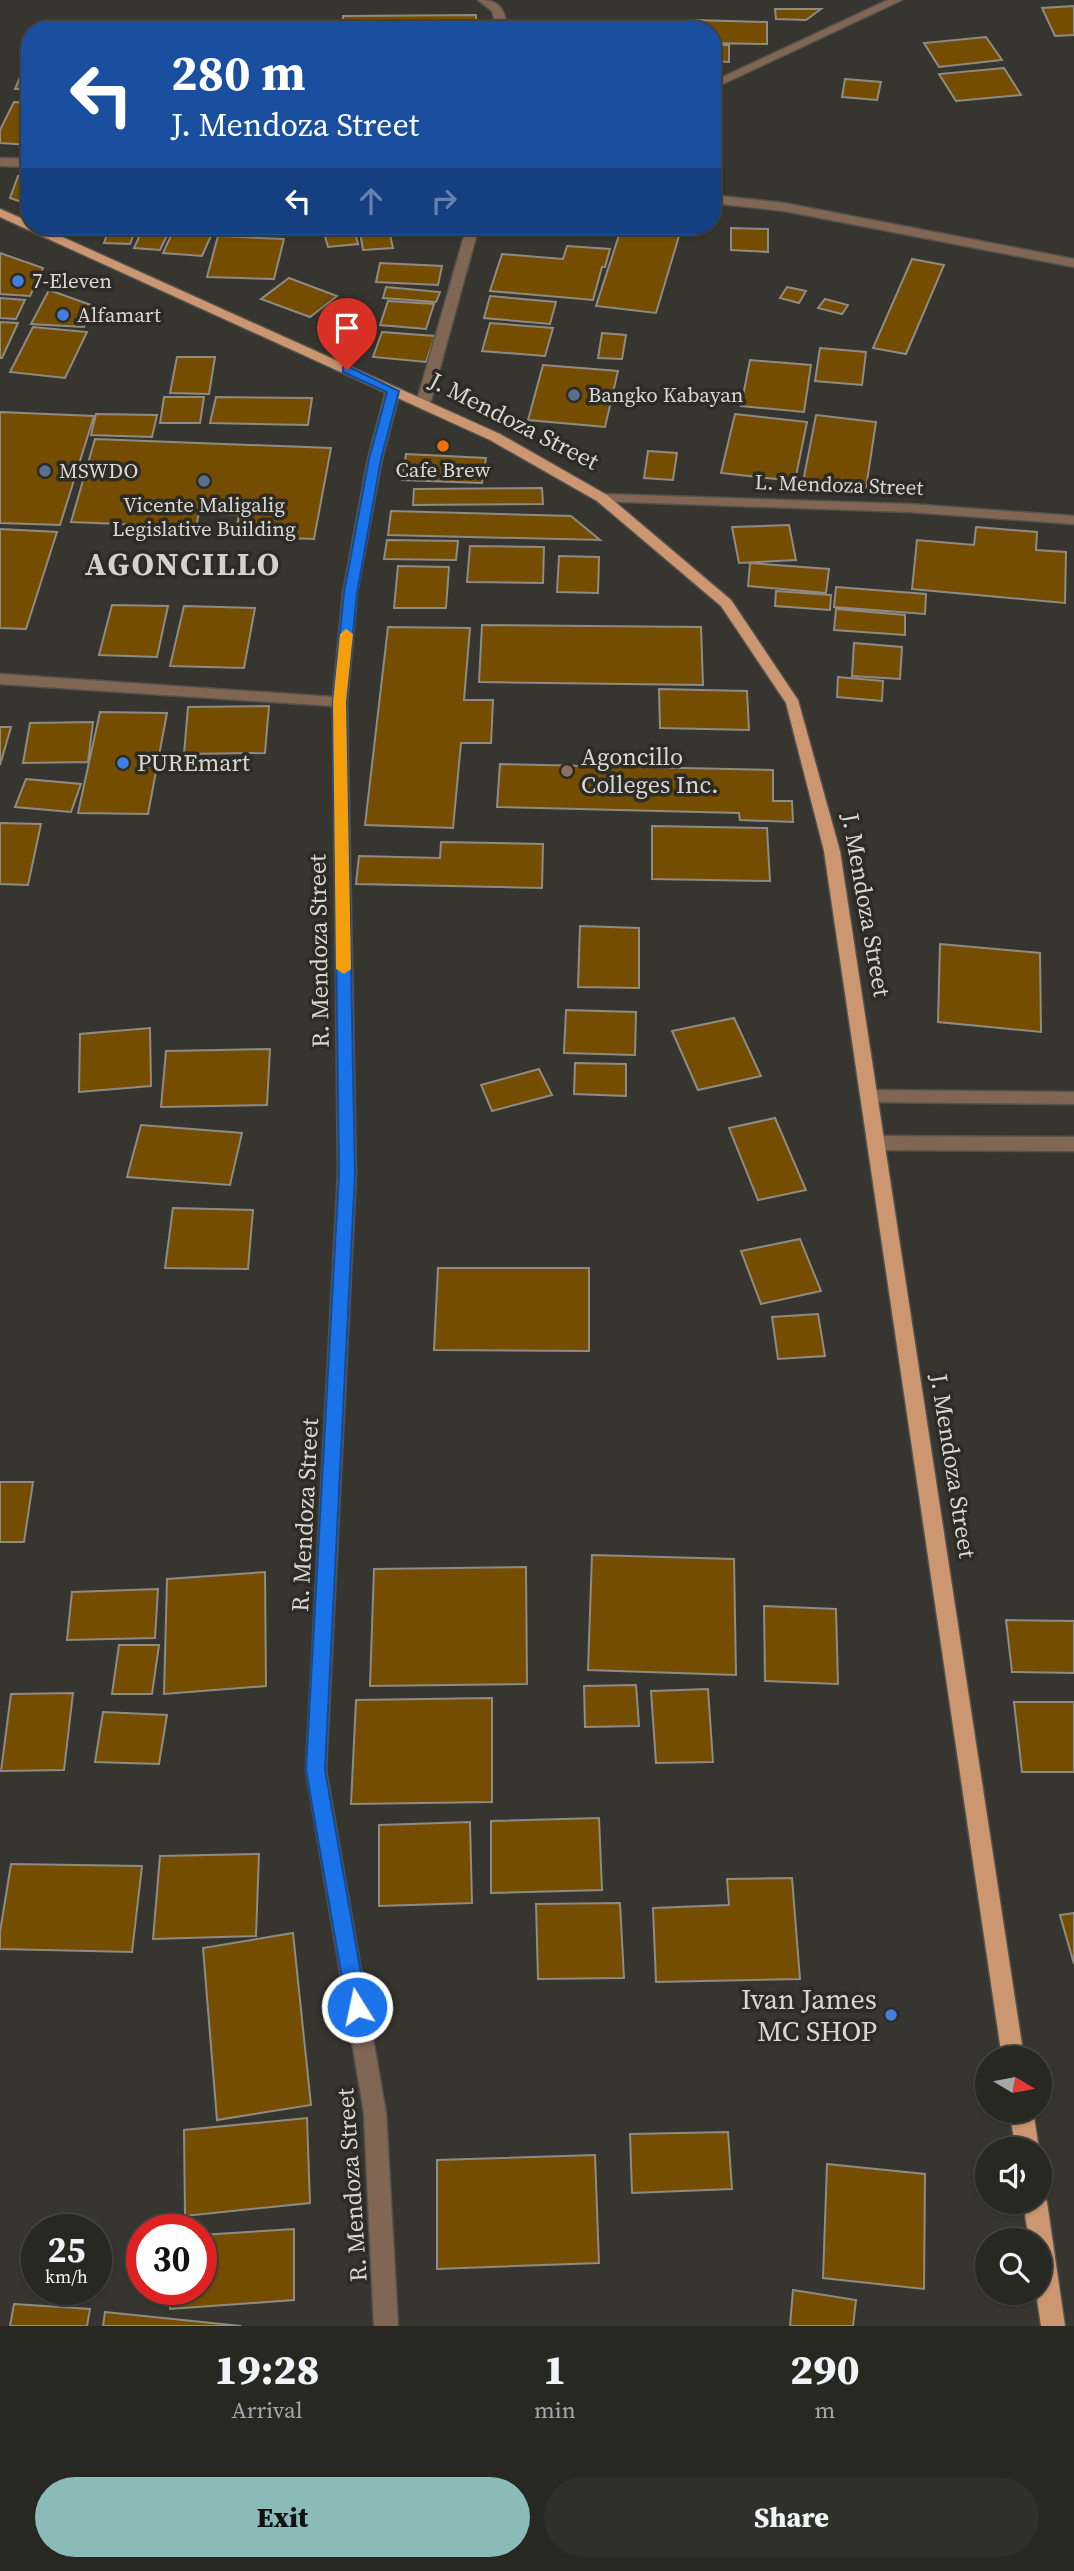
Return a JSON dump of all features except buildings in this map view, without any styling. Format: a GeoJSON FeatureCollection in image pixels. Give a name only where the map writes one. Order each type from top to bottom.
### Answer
{"type":"FeatureCollection","features":[{"type":"Feature","properties":{"kind":"main road","name":"J. Mendoza Street"},"geometry":{"type":"LineString","coordinates":[[0,213],[21,223]]}},
{"type":"Feature","properties":{"kind":"main road","name":"J. Mendoza Street"},"geometry":{"type":"LineString","coordinates":[[49,235],[495,437],[602,498],[726,603],[793,703],[832,851],[1011,2046]]}},
{"type":"Feature","properties":{"kind":"main road"},"geometry":{"type":"LineString","coordinates":[[1037,2214],[1053,2326]]}},
{"type":"Feature","properties":{"kind":"street"},"geometry":{"type":"LineString","coordinates":[[483,0],[497,9],[501,21]]}},
{"type":"Feature","properties":{"kind":"street"},"geometry":{"type":"LineString","coordinates":[[721,82],[897,0]]}},
{"type":"Feature","properties":{"kind":"street"},"geometry":{"type":"LineString","coordinates":[[0,162],[21,163]]}},
{"type":"Feature","properties":{"kind":"street"},"geometry":{"type":"LineString","coordinates":[[721,200],[784,207],[1074,263]]}},
{"type":"Feature","properties":{"kind":"street"},"geometry":{"type":"LineString","coordinates":[[423,404],[470,235]]}},
{"type":"Feature","properties":{"kind":"street","name":"R. Mendoza Street"},"geometry":{"type":"LineString","coordinates":[[386,2326],[375,2113],[316,1770],[347,1174],[340,702],[351,593],[375,459],[393,391]]}},
{"type":"Feature","properties":{"kind":"street","name":"L. Mendoza Street"},"geometry":{"type":"LineString","coordinates":[[602,498],[909,508],[1074,520]]}},
{"type":"Feature","properties":{"kind":"street"},"geometry":{"type":"LineString","coordinates":[[0,679],[340,702]]}},
{"type":"Feature","properties":{"kind":"street"},"geometry":{"type":"LineString","coordinates":[[869,1096],[1074,1098]]}},
{"type":"Feature","properties":{"kind":"street"},"geometry":{"type":"LineString","coordinates":[[876,1143],[1074,1144]]}},
{"type":"Feature","properties":{"kind":"slow traffic"},"geometry":{"type":"LineString","coordinates":[[344,969],[340,702],[346,634]]}},
{"type":"Feature","properties":{"kind":"place","name":"7-Eleven"},"geometry":{"type":"Point","coordinates":[18,281]}},
{"type":"Feature","properties":{"kind":"place","name":"Alfamart"},"geometry":{"type":"Point","coordinates":[63,315]}},
{"type":"Feature","properties":{"kind":"place","name":"Bangko Kabayan"},"geometry":{"type":"Point","coordinates":[574,395]}},
{"type":"Feature","properties":{"kind":"place","name":"Cafe Brew"},"geometry":{"type":"Point","coordinates":[443,446]}},
{"type":"Feature","properties":{"kind":"place","name":"MSWDO"},"geometry":{"type":"Point","coordinates":[45,471]}},
{"type":"Feature","properties":{"kind":"place","name":"Vicente Maligalig Legislative Building"},"geometry":{"type":"Point","coordinates":[204,481]}},
{"type":"Feature","properties":{"kind":"place","name":"PUREmart"},"geometry":{"type":"Point","coordinates":[123,763]}},
{"type":"Feature","properties":{"kind":"place","name":"Agoncillo Colleges Inc."},"geometry":{"type":"Point","coordinates":[567,771]}},
{"type":"Feature","properties":{"kind":"place","name":"Ivan James MC SHOP"},"geometry":{"type":"Point","coordinates":[891,2015]}},
{"type":"Feature","properties":{"kind":"district","name":"AGONCILLO"},"geometry":{"type":"Point","coordinates":[183,564]}},
{"type":"Feature","properties":{"kind":"route"},"geometry":{"type":"LineString","coordinates":[[347,370],[393,391],[375,459],[351,593],[340,702],[347,1174],[316,1770],[357,2007]]}}]}
